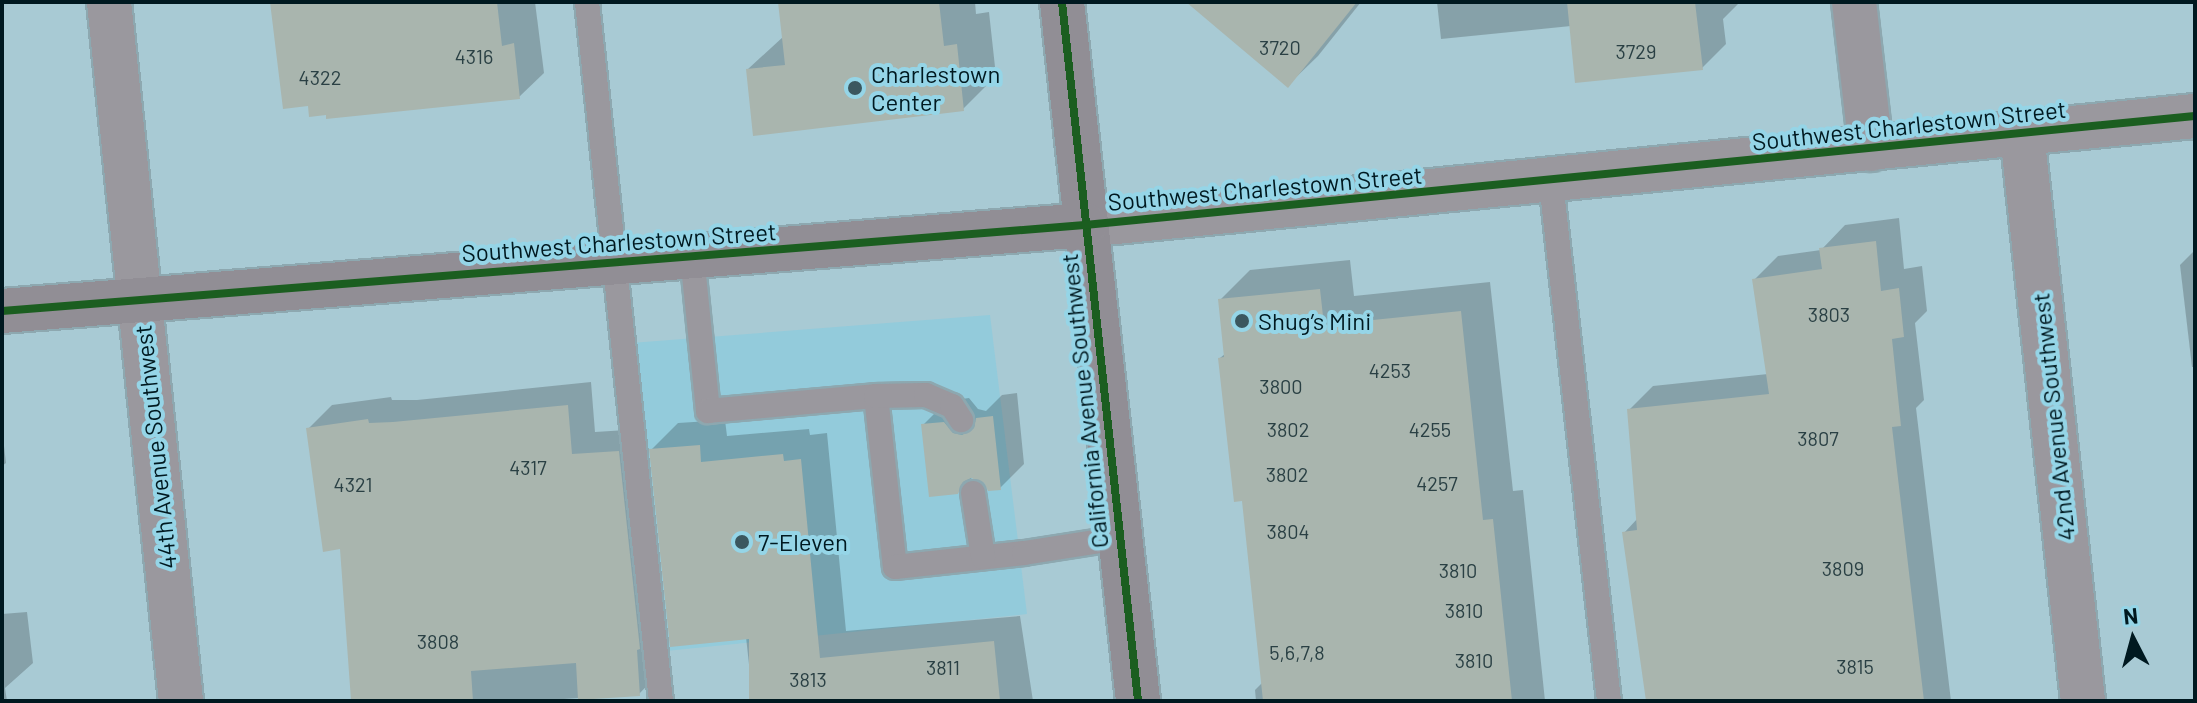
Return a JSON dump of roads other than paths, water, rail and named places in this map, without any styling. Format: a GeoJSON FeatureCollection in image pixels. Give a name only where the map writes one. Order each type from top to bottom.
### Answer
{"type":"FeatureCollection","features":[{"type":"Feature","properties":{"kind":"street","name":"44th Avenue Southwest"},"geometry":{"type":"LineString","coordinates":[[109,2],[181,701]]}},
{"type":"Feature","properties":{"kind":"street","name":"California Avenue Southwest"},"geometry":{"type":"LineString","coordinates":[[1062,2],[1138,701]]}},
{"type":"Feature","properties":{"kind":"street"},"geometry":{"type":"LineString","coordinates":[[1854,2],[1871,149]]}},
{"type":"Feature","properties":{"kind":"street","name":"Southwest Charlestown Street"},"geometry":{"type":"LineString","coordinates":[[2,311],[1085,225],[1551,182],[2195,116]]}},
{"type":"Feature","properties":{"kind":"street","name":"42nd Avenue Southwest"},"geometry":{"type":"LineString","coordinates":[[2022,133],[2083,701]]}},
{"type":"Feature","properties":{"kind":"lane"},"geometry":{"type":"LineString","coordinates":[[587,2],[661,701]]}},
{"type":"Feature","properties":{"kind":"lane"},"geometry":{"type":"LineString","coordinates":[[1551,182],[1609,701]]}},
{"type":"Feature","properties":{"kind":"lane"},"geometry":{"type":"LineString","coordinates":[[692,256],[708,411],[876,396],[926,395],[952,406],[961,420]]}},
{"type":"Feature","properties":{"kind":"lane"},"geometry":{"type":"LineString","coordinates":[[876,396],[895,567],[1120,538]]}},
{"type":"Feature","properties":{"kind":"lane"},"geometry":{"type":"LineString","coordinates":[[973,493],[983,557]]}},
{"type":"Feature","properties":{"kind":"place","name":"Charlestown Center"},"geometry":{"type":"Point","coordinates":[855,88]}},
{"type":"Feature","properties":{"kind":"place","name":"Shug’s Mini"},"geometry":{"type":"Point","coordinates":[1242,321]}},
{"type":"Feature","properties":{"kind":"place","name":"7-Eleven"},"geometry":{"type":"Point","coordinates":[742,542]}}]}
